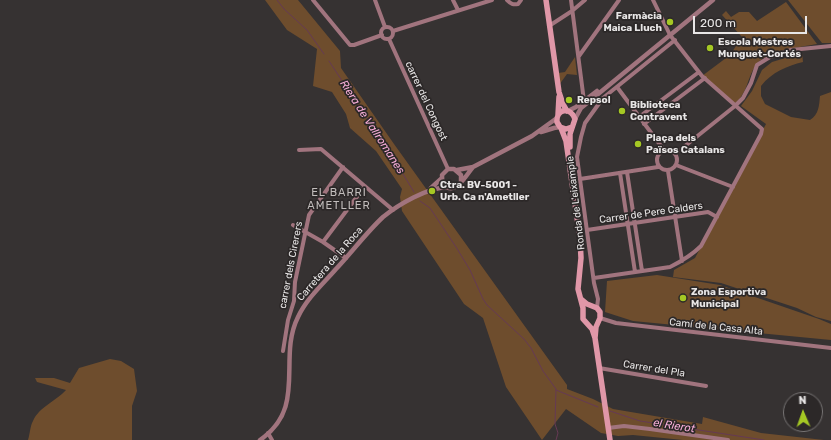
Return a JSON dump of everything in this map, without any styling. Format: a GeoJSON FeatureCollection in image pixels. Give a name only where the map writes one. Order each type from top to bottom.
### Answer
{"type":"FeatureCollection","features":[{"type":"Feature","properties":{"kind":"main road"},"geometry":{"type":"LineString","coordinates":[[546,0],[559,92],[563,104],[568,111],[572,113],[575,119],[570,134],[569,160]]}},
{"type":"Feature","properties":{"kind":"main road"},"geometry":{"type":"LineString","coordinates":[[559,92],[557,122],[565,137],[580,238],[581,258],[578,289],[581,298],[583,319],[588,324],[595,338],[610,440]]}},
{"type":"Feature","properties":{"kind":"main road"},"geometry":{"type":"LineString","coordinates":[[557,116],[562,111],[568,111]]}},
{"type":"Feature","properties":{"kind":"main road"},"geometry":{"type":"LineString","coordinates":[[561,128],[566,129],[572,127]]}},
{"type":"Feature","properties":{"kind":"main road"},"geometry":{"type":"LineString","coordinates":[[581,298],[600,312],[595,338]]}},
{"type":"Feature","properties":{"kind":"main road"},"geometry":{"type":"LineString","coordinates":[[583,312],[587,308],[594,307]]}},
{"type":"Feature","properties":{"kind":"main road"},"geometry":{"type":"LineString","coordinates":[[588,324],[594,324],[599,320]]}},
{"type":"Feature","properties":{"kind":"street"},"geometry":{"type":"LineString","coordinates":[[313,0],[350,45],[382,35]]}},
{"type":"Feature","properties":{"kind":"street"},"geometry":{"type":"LineString","coordinates":[[375,0],[385,27]]}},
{"type":"Feature","properties":{"kind":"street"},"geometry":{"type":"LineString","coordinates":[[453,0],[458,10]]}},
{"type":"Feature","properties":{"kind":"street"},"geometry":{"type":"LineString","coordinates":[[393,31],[492,0]]}},
{"type":"Feature","properties":{"kind":"street"},"geometry":{"type":"LineString","coordinates":[[507,0],[514,5],[518,4],[521,0]]}},
{"type":"Feature","properties":{"kind":"street"},"geometry":{"type":"LineString","coordinates":[[571,0],[584,101]]}},
{"type":"Feature","properties":{"kind":"street"},"geometry":{"type":"LineString","coordinates":[[549,26],[572,11],[585,0]]}},
{"type":"Feature","properties":{"kind":"street"},"geometry":{"type":"LineString","coordinates":[[578,56],[619,0]]}},
{"type":"Feature","properties":{"kind":"street"},"geometry":{"type":"LineString","coordinates":[[594,278],[670,267],[694,253],[701,246],[761,134],[762,129],[699,72],[670,34],[653,0]]}},
{"type":"Feature","properties":{"kind":"street"},"geometry":{"type":"LineString","coordinates":[[575,119],[581,108],[713,0]]}},
{"type":"Feature","properties":{"kind":"street"},"geometry":{"type":"LineString","coordinates":[[382,35],[381,32],[385,27]]}},
{"type":"Feature","properties":{"kind":"street"},"geometry":{"type":"LineString","coordinates":[[385,27],[390,28],[393,31]]}},
{"type":"Feature","properties":{"kind":"street"},"geometry":{"type":"LineString","coordinates":[[382,35],[386,39],[389,39],[393,35],[393,31]]}},
{"type":"Feature","properties":{"kind":"street","name":"carrer del Congost"},"geometry":{"type":"LineString","coordinates":[[389,39],[448,169]]}},
{"type":"Feature","properties":{"kind":"street","name":"Ronda de L'eixample"},"geometry":{"type":"LineString","coordinates":[[594,307],[598,299],[577,157],[580,137],[585,123],[603,98],[675,40]]}},
{"type":"Feature","properties":{"kind":"street"},"geometry":{"type":"LineString","coordinates":[[675,154],[743,98],[751,83],[757,65],[770,57],[791,50],[831,46]]}},
{"type":"Feature","properties":{"kind":"street"},"geometry":{"type":"LineString","coordinates":[[568,111],[572,110],[646,54]]}},
{"type":"Feature","properties":{"kind":"street"},"geometry":{"type":"LineString","coordinates":[[639,117],[699,72]]}},
{"type":"Feature","properties":{"kind":"street"},"geometry":{"type":"LineString","coordinates":[[644,124],[705,78]]}},
{"type":"Feature","properties":{"kind":"street"},"geometry":{"type":"LineString","coordinates":[[617,87],[664,150]]}},
{"type":"Feature","properties":{"kind":"street"},"geometry":{"type":"LineString","coordinates":[[532,136],[557,116]]}},
{"type":"Feature","properties":{"kind":"street"},"geometry":{"type":"LineString","coordinates":[[473,167],[455,187],[447,187],[443,183],[442,178],[448,169],[457,170],[473,167],[532,136],[549,129],[561,128]]}},
{"type":"Feature","properties":{"kind":"street"},"geometry":{"type":"LineString","coordinates":[[299,150],[321,149],[393,210]]}},
{"type":"Feature","properties":{"kind":"street"},"geometry":{"type":"LineString","coordinates":[[580,179],[658,167],[663,170],[668,170],[672,169],[676,164],[677,157],[669,150],[664,150],[658,154],[656,158],[658,167]]}},
{"type":"Feature","properties":{"kind":"street"},"geometry":{"type":"LineString","coordinates":[[676,164],[733,187]]}},
{"type":"Feature","properties":{"kind":"street","name":"carrer dels Cirerers"},"geometry":{"type":"LineString","coordinates":[[283,351],[288,320],[294,301],[295,282],[309,215],[343,167]]}},
{"type":"Feature","properties":{"kind":"street"},"geometry":{"type":"LineString","coordinates":[[457,170],[461,175],[461,181]]}},
{"type":"Feature","properties":{"kind":"street"},"geometry":{"type":"LineString","coordinates":[[668,170],[682,261]]}},
{"type":"Feature","properties":{"kind":"street"},"geometry":{"type":"LineString","coordinates":[[627,172],[642,271]]}},
{"type":"Feature","properties":{"kind":"street"},"geometry":{"type":"LineString","coordinates":[[620,173],[635,272]]}},
{"type":"Feature","properties":{"kind":"street","name":"Carretera de la Roca"},"geometry":{"type":"LineString","coordinates":[[260,440],[277,422],[286,406],[290,382],[291,338],[298,316],[310,299],[378,222],[393,210],[428,190],[442,178]]}},
{"type":"Feature","properties":{"kind":"street"},"geometry":{"type":"LineString","coordinates":[[323,242],[365,186]]}},
{"type":"Feature","properties":{"kind":"street","name":"Carretera de la Roca"},"geometry":{"type":"LineString","coordinates":[[428,190],[447,187]]}},
{"type":"Feature","properties":{"kind":"street","name":"Carrer de Pere Calders"},"geometry":{"type":"LineString","coordinates":[[587,230],[708,212],[717,217]]}},
{"type":"Feature","properties":{"kind":"street"},"geometry":{"type":"LineString","coordinates":[[293,225],[323,242],[346,258]]}},
{"type":"Feature","properties":{"kind":"street","name":"Camí de la Casa Alta"},"geometry":{"type":"LineString","coordinates":[[599,320],[831,348]]}},
{"type":"Feature","properties":{"kind":"street","name":"Carrer del Pla"},"geometry":{"type":"LineString","coordinates":[[599,368],[706,386]]}},
{"type":"Feature","properties":{"kind":"street"},"geometry":{"type":"LineString","coordinates":[[608,428],[624,426],[650,428],[728,440]]}},
{"type":"Feature","properties":{"kind":"street"},"geometry":{"type":"LineString","coordinates":[[268,433],[272,440]]}},
{"type":"Feature","properties":{"kind":"shaded area"},"geometry":{"type":"Polygon","coordinates":[[[265,0],[298,0],[340,51],[341,68],[567,385],[567,389],[613,409],[702,424],[703,417],[761,433],[824,440],[683,440],[633,435],[618,436],[601,433],[566,409],[542,440],[506,387],[483,318],[464,304],[402,211],[400,197],[402,189],[376,151],[350,128],[346,114],[332,92],[313,86],[317,49],[287,30],[265,0]]]}},
{"type":"Feature","properties":{"kind":"shaded area"},"geometry":{"type":"Polygon","coordinates":[[[788,0],[831,0],[831,43],[822,43],[788,0]]]}},
{"type":"Feature","properties":{"kind":"shaded area"},"geometry":{"type":"Polygon","coordinates":[[[786,2],[817,44],[784,50],[767,56],[761,60],[753,70],[743,94],[736,103],[731,102],[702,76],[730,55],[742,37],[722,15],[726,11],[731,17],[739,12],[749,12],[757,21],[786,2]]]}},
{"type":"Feature","properties":{"kind":"shaded area"},"geometry":{"type":"Polygon","coordinates":[[[802,53],[803,62],[780,70],[765,81],[761,86],[761,96],[765,104],[791,117],[810,120],[817,112],[820,96],[831,92],[831,321],[721,283],[673,277],[674,270],[695,258],[766,124],[741,106],[752,91],[762,70],[772,62],[802,53]]]}},
{"type":"Feature","properties":{"kind":"shaded area"},"geometry":{"type":"Polygon","coordinates":[[[575,57],[577,75],[567,74],[559,85],[558,73],[565,72],[575,57]]]}},
{"type":"Feature","properties":{"kind":"shaded area","name":"Zona Esportiva Municipal"},"geometry":{"type":"Polygon","coordinates":[[[657,275],[720,285],[819,319],[831,324],[831,340],[633,321],[605,312],[607,281],[657,275]]]}},
{"type":"Feature","properties":{"kind":"shaded area"},"geometry":{"type":"Polygon","coordinates":[[[110,359],[121,361],[134,369],[137,391],[132,406],[132,440],[28,440],[31,425],[39,412],[66,390],[37,382],[35,378],[54,378],[70,383],[79,368],[110,359]]]}},
{"type":"Feature","properties":{"kind":"waterway","name":"Riera de Vallromanes"},"geometry":{"type":"LineString","coordinates":[[277,0],[284,9],[307,30],[324,54]]}},
{"type":"Feature","properties":{"kind":"waterway","name":"Riera de Vallromanes"},"geometry":{"type":"LineString","coordinates":[[329,61],[414,192]]}},
{"type":"Feature","properties":{"kind":"waterway","name":"Riera de Vallromanes"},"geometry":{"type":"LineString","coordinates":[[420,201],[430,208],[456,247],[470,270],[487,305],[524,339],[531,348],[543,371],[556,389],[555,424],[558,433],[556,440]]}},
{"type":"Feature","properties":{"kind":"waterway","name":"el Rierot"},"geometry":{"type":"LineString","coordinates":[[556,390],[598,407]]}},
{"type":"Feature","properties":{"kind":"waterway","name":"el Rierot"},"geometry":{"type":"LineString","coordinates":[[610,411],[640,421],[764,440]]}},
{"type":"Feature","properties":{"kind":"place","name":"Farmàcia Maica Lluch"},"geometry":{"type":"Point","coordinates":[670,22]}},
{"type":"Feature","properties":{"kind":"place","name":"Escola Mestres Munguet-Cortés"},"geometry":{"type":"Point","coordinates":[710,48]}},
{"type":"Feature","properties":{"kind":"place","name":"Repsol"},"geometry":{"type":"Point","coordinates":[569,100]}},
{"type":"Feature","properties":{"kind":"place","name":"Biblioteca Contravent"},"geometry":{"type":"Point","coordinates":[622,111]}},
{"type":"Feature","properties":{"kind":"place","name":"Plaça dels Països Catalans"},"geometry":{"type":"Point","coordinates":[638,144]}},
{"type":"Feature","properties":{"kind":"place","name":"Ctra. BV-5001 - Urb. Ca n'Ametller"},"geometry":{"type":"Point","coordinates":[432,191]}},
{"type":"Feature","properties":{"kind":"place","name":"Zona Esportiva Municipal"},"geometry":{"type":"Point","coordinates":[683,298]}},
{"type":"Feature","properties":{"kind":"district","name":"EL BARRI AMETLLER"},"geometry":{"type":"Point","coordinates":[339,199]}}]}
